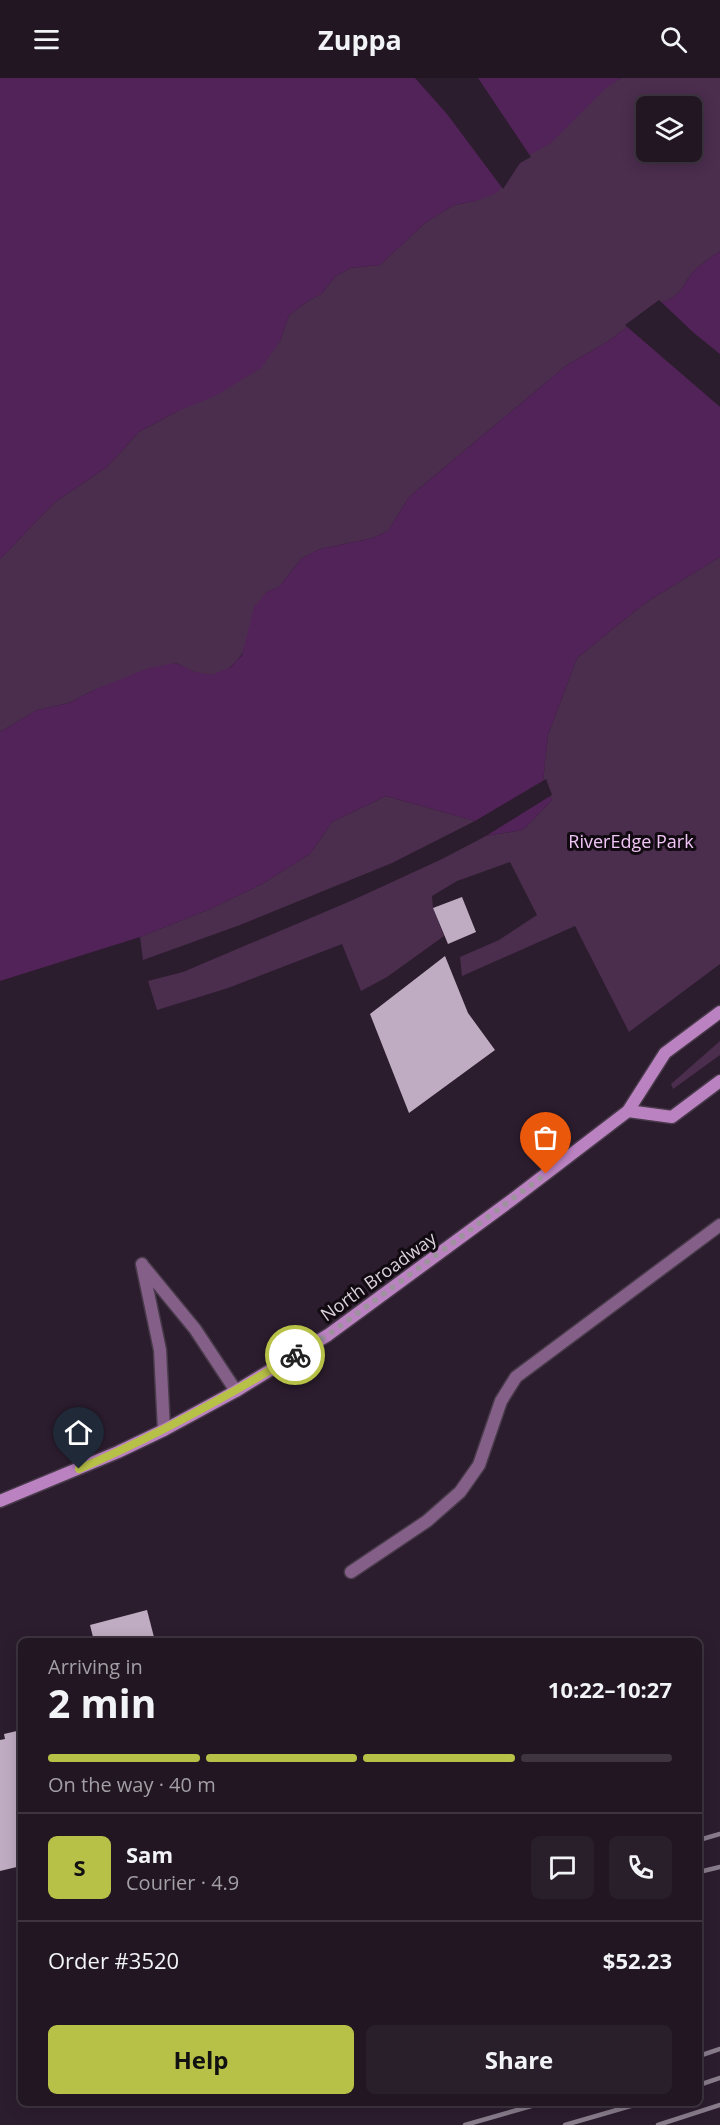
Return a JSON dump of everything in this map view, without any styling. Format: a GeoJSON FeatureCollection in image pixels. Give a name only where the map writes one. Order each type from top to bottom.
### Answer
{"type":"FeatureCollection","features":[{"type":"Feature","properties":{"kind":"main road","name":"North Broadway"},"geometry":{"type":"LineString","coordinates":[[0,1501],[118,1452],[164,1430],[237,1391],[328,1335],[628,1111],[665,1053],[720,1012]]}},
{"type":"Feature","properties":{"kind":"main road"},"geometry":{"type":"LineString","coordinates":[[628,1111],[672,1117],[720,1081]]}},
{"type":"Feature","properties":{"kind":"lane"},"geometry":{"type":"LineString","coordinates":[[351,1572],[427,1521],[460,1492],[479,1465],[501,1401],[516,1377],[720,1225]]}},
{"type":"Feature","properties":{"kind":"lane"},"geometry":{"type":"LineString","coordinates":[[164,1430],[160,1350],[142,1264],[195,1329],[237,1391]]}},
{"type":"Feature","properties":{"kind":"green space"},"geometry":{"type":"Polygon","coordinates":[[[621,78],[720,78],[720,251],[697,268],[675,296],[660,303],[607,342],[567,365],[409,497],[388,531],[373,538],[320,549],[302,558],[279,587],[267,592],[242,654],[224,671],[212,675],[202,674],[176,663],[94,690],[69,703],[37,710],[0,732],[0,559],[55,502],[107,467],[139,432],[176,412],[280,341],[289,315],[321,294],[335,277],[350,268],[380,265],[425,223],[454,205],[475,201],[518,161],[583,109],[607,86],[621,78]]]}},
{"type":"Feature","properties":{"kind":"green space","name":"RiverEdge Park"},"geometry":{"type":"Polygon","coordinates":[[[720,557],[720,964],[629,1032],[575,926],[462,976],[460,957],[499,940],[537,915],[510,862],[457,881],[432,896],[433,908],[444,936],[387,977],[361,991],[342,944],[228,988],[157,1010],[148,981],[183,972],[353,900],[486,836],[523,830],[552,800],[543,781],[548,735],[577,658],[645,603],[720,557]]]}},
{"type":"Feature","properties":{"kind":"green space"},"geometry":{"type":"Polygon","coordinates":[[[386,796],[475,821],[392,863],[240,925],[143,960],[140,937],[210,909],[262,884],[310,854],[332,822],[386,796]]]}},
{"type":"Feature","properties":{"kind":"green space"},"geometry":{"type":"Polygon","coordinates":[[[720,1041],[720,1055],[673,1089],[671,1084],[720,1041]]]}},
{"type":"Feature","properties":{"kind":"shaded area"},"geometry":{"type":"Polygon","coordinates":[[[0,78],[621,78],[607,87],[551,143],[518,161],[497,193],[454,205],[425,223],[380,265],[350,268],[335,277],[321,294],[289,315],[280,341],[261,368],[217,395],[176,412],[139,432],[107,467],[55,502],[0,559],[0,78]]]}},
{"type":"Feature","properties":{"kind":"shaded area"},"geometry":{"type":"Polygon","coordinates":[[[720,251],[720,557],[645,603],[577,658],[548,735],[543,781],[552,800],[523,830],[486,836],[475,821],[386,796],[332,822],[310,854],[262,884],[210,909],[140,937],[0,981],[0,732],[37,710],[69,703],[94,690],[149,668],[176,663],[195,672],[212,675],[231,667],[242,655],[254,607],[267,592],[279,587],[302,558],[320,549],[373,538],[388,531],[409,497],[567,365],[607,342],[660,303],[675,296],[697,268],[720,251]]]}},
{"type":"Feature","properties":{"kind":"pier"},"geometry":{"type":"Polygon","coordinates":[[[415,78],[478,78],[531,157],[520,163],[503,189],[447,114],[415,78]]]}},
{"type":"Feature","properties":{"kind":"pier"},"geometry":{"type":"Polygon","coordinates":[[[659,300],[720,354],[720,407],[625,325],[659,300]]]}},
{"type":"Feature","properties":{"kind":"pier"},"geometry":{"type":"Polygon","coordinates":[[[546,779],[552,795],[486,836],[475,821],[546,779]]]}},
{"type":"Feature","properties":{"kind":"building"},"geometry":{"type":"Polygon","coordinates":[[[462,897],[476,932],[448,944],[433,908],[462,897]]]}},
{"type":"Feature","properties":{"kind":"building"},"geometry":{"type":"Polygon","coordinates":[[[445,956],[468,1013],[495,1050],[409,1113],[370,1014],[445,956]]]}},
{"type":"Feature","properties":{"kind":"building"},"geometry":{"type":"Polygon","coordinates":[[[147,1610],[154,1638],[93,1638],[90,1625],[147,1610]]]}},
{"type":"Feature","properties":{"kind":"building"},"geometry":{"type":"Polygon","coordinates":[[[18,1731],[18,1867],[0,1871],[0,1740],[5,1739],[4,1734],[18,1731]]]}},
{"type":"Feature","properties":{"kind":"railway"},"geometry":{"type":"LineString","coordinates":[[702,1839],[720,1834]]}},
{"type":"Feature","properties":{"kind":"railway"},"geometry":{"type":"LineString","coordinates":[[702,1871],[720,1867]]}},
{"type":"Feature","properties":{"kind":"railway"},"geometry":{"type":"LineString","coordinates":[[702,2055],[720,2049]]}},
{"type":"Feature","properties":{"kind":"railway"},"geometry":{"type":"LineString","coordinates":[[702,2084],[720,2078]]}},
{"type":"Feature","properties":{"kind":"railway"},"geometry":{"type":"LineString","coordinates":[[658,2125],[720,2105]]}},
{"type":"Feature","properties":{"kind":"railway"},"geometry":{"type":"LineString","coordinates":[[465,2125],[532,2106]]}},
{"type":"Feature","properties":{"kind":"railway"},"geometry":{"type":"LineString","coordinates":[[565,2125],[631,2106]]}},
{"type":"Feature","properties":{"kind":"way so far"},"geometry":{"type":"LineString","coordinates":[[295,1355],[328,1335],[546,1174]]}},
{"type":"Feature","properties":{"kind":"route"},"geometry":{"type":"LineString","coordinates":[[79,1469],[164,1430],[237,1391],[295,1355]]}}]}
